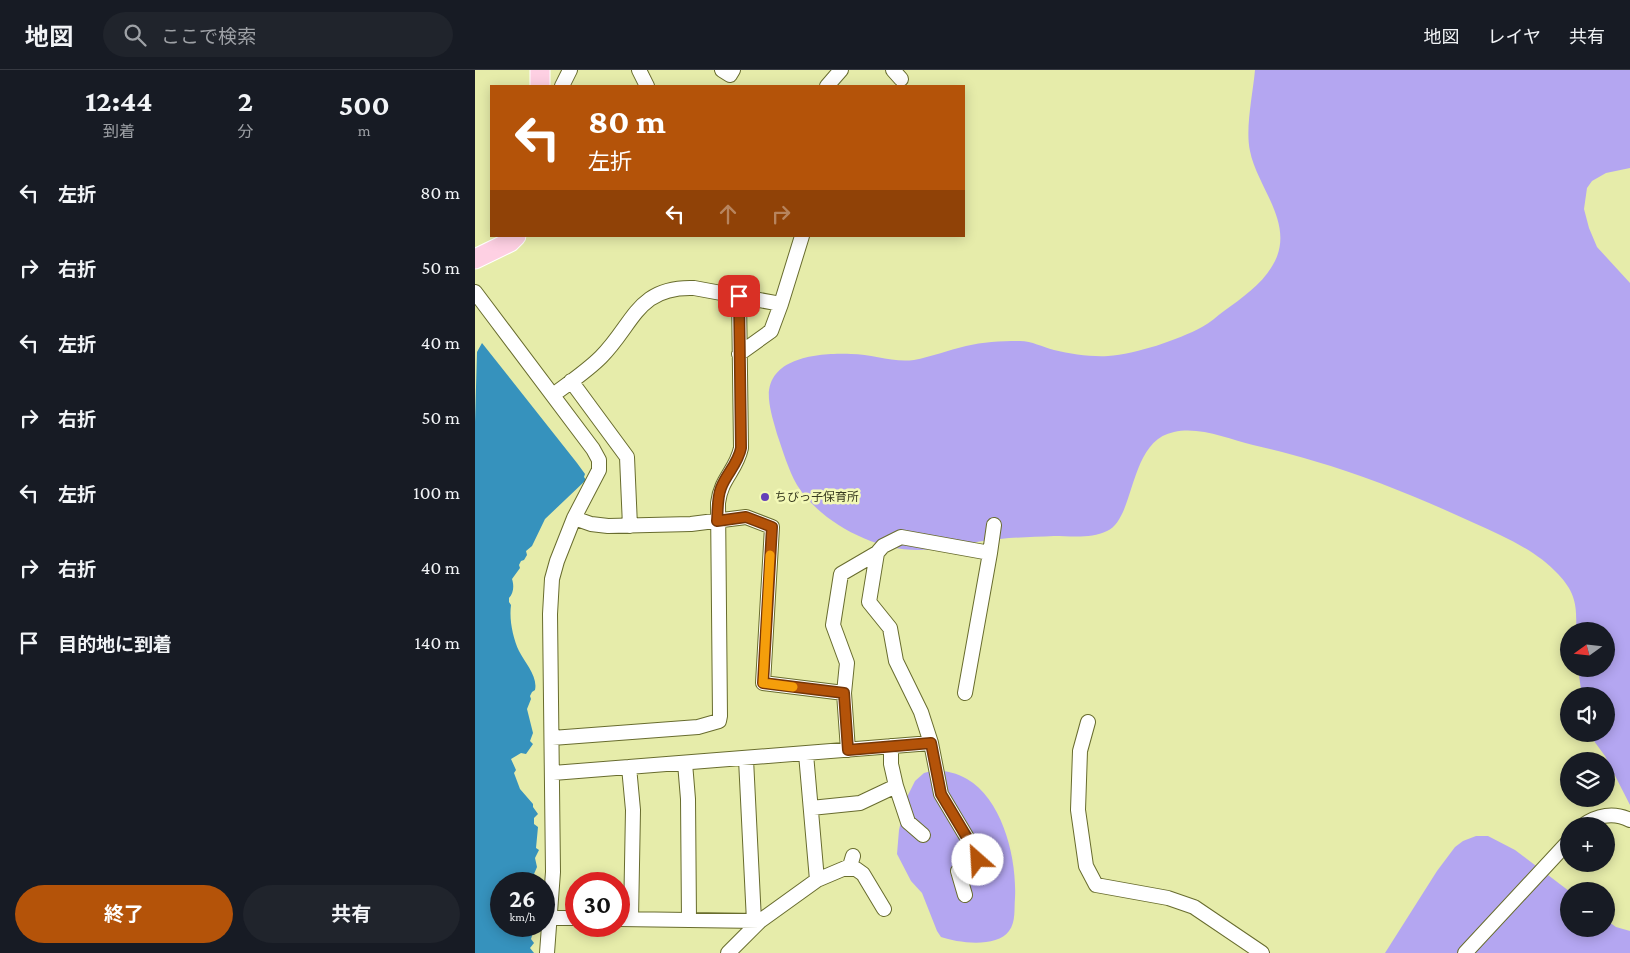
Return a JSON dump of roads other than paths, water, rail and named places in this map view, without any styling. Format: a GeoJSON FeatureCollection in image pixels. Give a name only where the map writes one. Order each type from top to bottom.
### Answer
{"type":"FeatureCollection","features":[{"type":"Feature","properties":{"kind":"main road"},"geometry":{"type":"LineString","coordinates":[[540,70],[540,85]]}},
{"type":"Feature","properties":{"kind":"main road"},"geometry":{"type":"LineString","coordinates":[[475,260],[510,242],[515,237]]}},
{"type":"Feature","properties":{"kind":"street"},"geometry":{"type":"LineString","coordinates":[[639,70],[646,85]]}},
{"type":"Feature","properties":{"kind":"street"},"geometry":{"type":"LineString","coordinates":[[722,70],[730,75],[733,70]]}},
{"type":"Feature","properties":{"kind":"street"},"geometry":{"type":"LineString","coordinates":[[828,85],[841,70]]}},
{"type":"Feature","properties":{"kind":"street"},"geometry":{"type":"LineString","coordinates":[[739,354],[771,331],[802,237]]}},
{"type":"Feature","properties":{"kind":"street"},"geometry":{"type":"LineString","coordinates":[[553,395],[601,357],[637,310],[648,299],[657,294],[681,287],[694,288],[781,304]]}},
{"type":"Feature","properties":{"kind":"street"},"geometry":{"type":"LineString","coordinates":[[475,292],[593,449],[599,460],[599,470],[574,518],[552,579],[550,614],[553,872]]}},
{"type":"Feature","properties":{"kind":"street"},"geometry":{"type":"LineString","coordinates":[[552,738],[698,727],[719,721],[717,521],[719,491],[725,478],[734,467],[741,448],[739,296]]}},
{"type":"Feature","properties":{"kind":"street"},"geometry":{"type":"LineString","coordinates":[[571,381],[627,457],[630,526]]}},
{"type":"Feature","properties":{"kind":"street"},"geometry":{"type":"LineString","coordinates":[[574,518],[591,524],[630,526],[691,524],[746,517],[772,527],[763,683],[844,693]]}},
{"type":"Feature","properties":{"kind":"street"},"geometry":{"type":"LineString","coordinates":[[965,693],[994,525]]}},
{"type":"Feature","properties":{"kind":"street"},"geometry":{"type":"LineString","coordinates":[[848,750],[844,693],[847,663],[833,625],[841,574],[877,553],[883,546],[901,537],[990,553]]}},
{"type":"Feature","properties":{"kind":"street"},"geometry":{"type":"LineString","coordinates":[[877,553],[869,602],[890,628],[896,662],[921,712],[931,743],[941,794],[975,851],[978,860],[978,865],[958,872],[965,895]]}},
{"type":"Feature","properties":{"kind":"street"},"geometry":{"type":"LineString","coordinates":[[1088,722],[1080,751],[1078,810],[1086,866],[1096,885],[1169,898],[1194,907],[1262,953]]}},
{"type":"Feature","properties":{"kind":"street"},"geometry":{"type":"LineString","coordinates":[[553,773],[931,743]]}},
{"type":"Feature","properties":{"kind":"street"},"geometry":{"type":"LineString","coordinates":[[891,746],[891,764],[896,786],[909,822],[923,835]]}},
{"type":"Feature","properties":{"kind":"street"},"geometry":{"type":"LineString","coordinates":[[806,754],[817,880]]}},
{"type":"Feature","properties":{"kind":"street"},"geometry":{"type":"LineString","coordinates":[[746,758],[757,921]]}},
{"type":"Feature","properties":{"kind":"street"},"geometry":{"type":"LineString","coordinates":[[685,763],[688,799],[689,920]]}},
{"type":"Feature","properties":{"kind":"street"},"geometry":{"type":"LineString","coordinates":[[628,872],[633,810],[629,767]]}},
{"type":"Feature","properties":{"kind":"street"},"geometry":{"type":"LineString","coordinates":[[811,808],[860,804],[896,786]]}},
{"type":"Feature","properties":{"kind":"street"},"geometry":{"type":"LineString","coordinates":[[1600,817],[1614,814],[1630,820]]}},
{"type":"Feature","properties":{"kind":"street"},"geometry":{"type":"LineString","coordinates":[[1465,953],[1560,851]]}},
{"type":"Feature","properties":{"kind":"street"},"geometry":{"type":"LineString","coordinates":[[729,953],[757,921],[817,880],[850,866],[853,856]]}},
{"type":"Feature","properties":{"kind":"street"},"geometry":{"type":"LineString","coordinates":[[845,869],[856,869],[863,874],[884,909]]}},
{"type":"Feature","properties":{"kind":"street"},"geometry":{"type":"LineString","coordinates":[[630,919],[757,921]]}},
{"type":"Feature","properties":{"kind":"street"},"geometry":{"type":"LineString","coordinates":[[547,953],[548,937]]}},
{"type":"Feature","properties":{"kind":"water"},"geometry":{"type":"Polygon","coordinates":[[[482,343],[577,463],[585,474],[586,480],[545,519],[532,546],[526,551],[527,555],[521,561],[520,568],[512,579],[513,589],[509,598],[511,623],[515,640],[535,680],[535,690],[530,696],[531,699],[527,709],[533,733],[530,741],[533,744],[526,754],[521,753],[511,759],[516,770],[514,773],[520,789],[533,804],[538,814],[534,818],[534,824],[538,827],[536,848],[539,850],[535,858],[537,867],[535,872],[490,872],[490,937],[532,937],[534,943],[530,948],[534,953],[475,953],[475,422],[477,352],[482,343]]]}},
{"type":"Feature","properties":{"kind":"place","name":"ちびっ子保育所"},"geometry":{"type":"Point","coordinates":[765,497]}}]}
